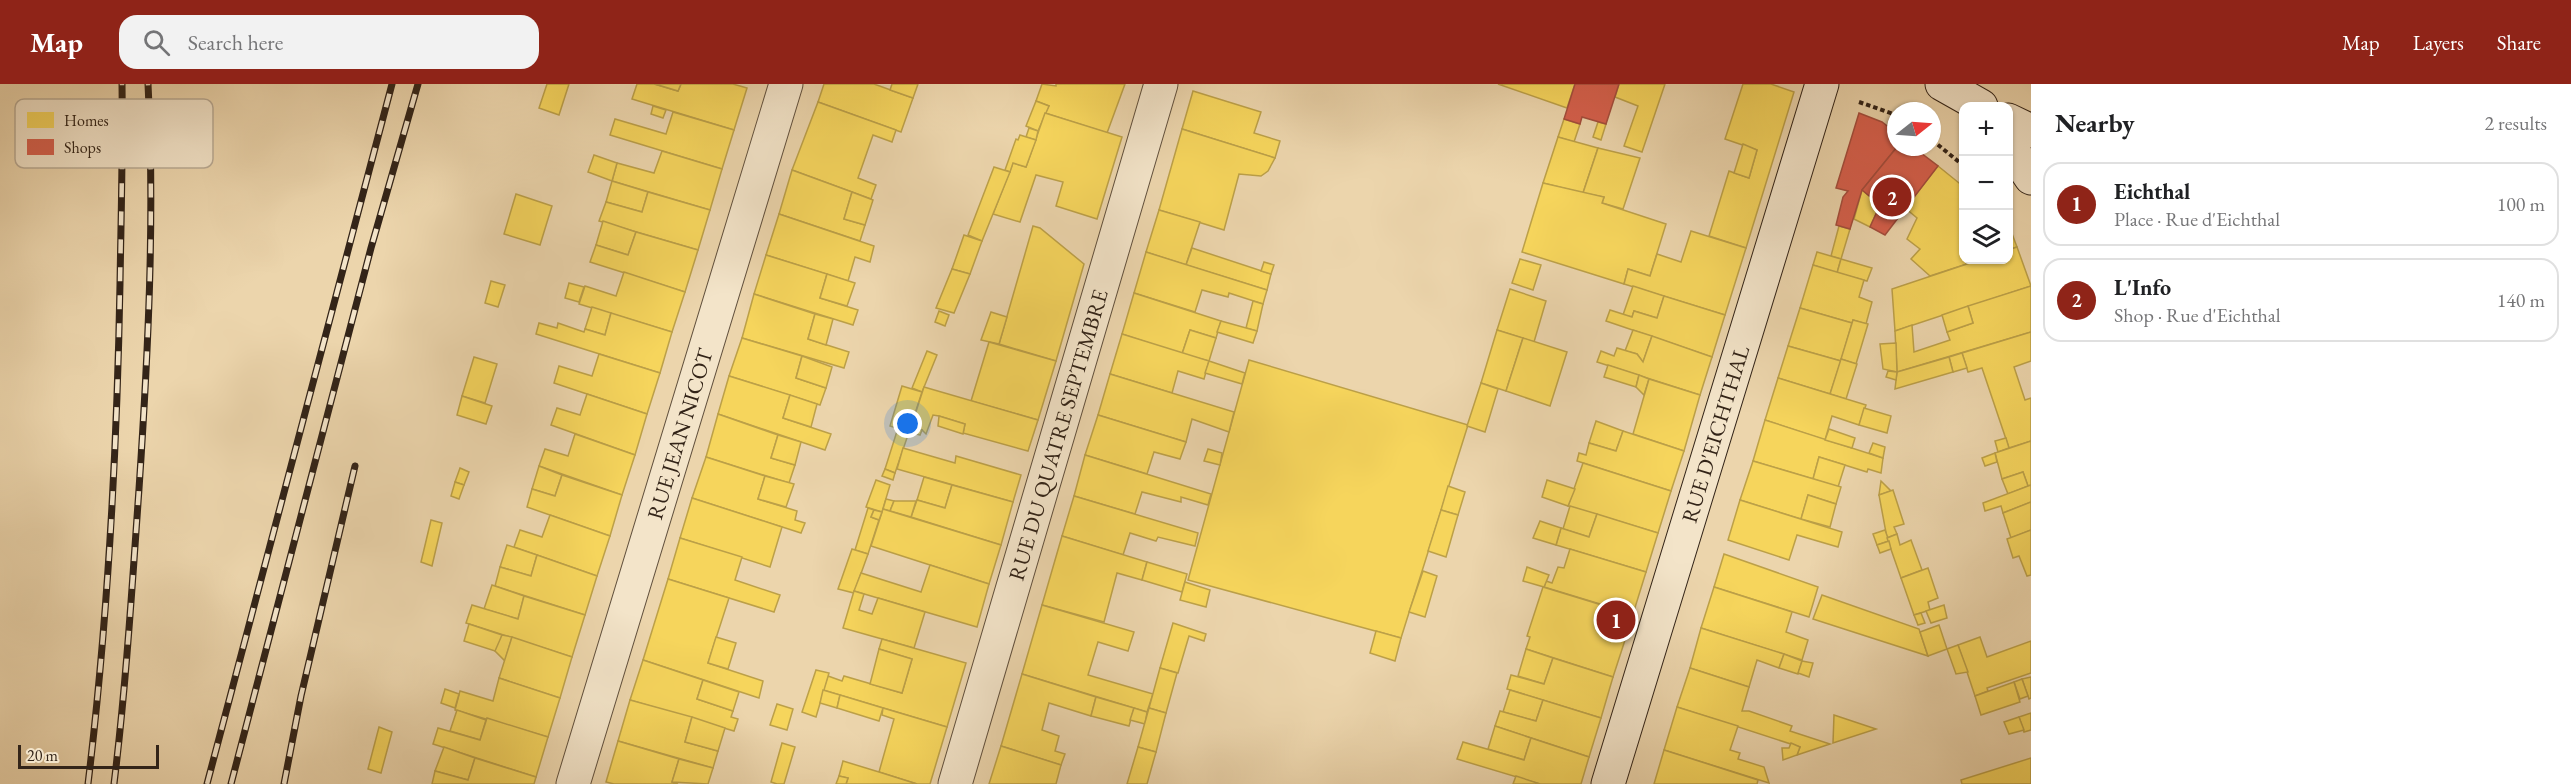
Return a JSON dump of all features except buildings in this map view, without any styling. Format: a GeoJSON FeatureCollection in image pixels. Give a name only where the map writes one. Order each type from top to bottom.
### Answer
{"type":"FeatureCollection","features":[{"type":"Feature","properties":{"kind":"street","name":"RUE JEAN NICOT"},"geometry":{"type":"LineString","coordinates":[[573,784],[786,84]]}},
{"type":"Feature","properties":{"kind":"street","name":"RUE DU QUATRE SEPTEMBRE"},"geometry":{"type":"LineString","coordinates":[[955,784],[1161,84]]}},
{"type":"Feature","properties":{"kind":"street","name":"RUE D'EICHTHAL"},"geometry":{"type":"LineString","coordinates":[[1608,784],[1822,84]]}},
{"type":"Feature","properties":{"kind":"street"},"geometry":{"type":"LineString","coordinates":[[1942,84],[1974,102]]}},
{"type":"Feature","properties":{"kind":"street"},"geometry":{"type":"LineString","coordinates":[[2013,122],[2031,131]]}},
{"type":"Feature","properties":{"kind":"street"},"geometry":{"type":"LineString","coordinates":[[2013,151],[2031,178]]}},
{"type":"Feature","properties":{"kind":"path"},"geometry":{"type":"LineString","coordinates":[[1857,102],[1887,112]]}},
{"type":"Feature","properties":{"kind":"path"},"geometry":{"type":"LineString","coordinates":[[1941,147],[1959,162]]}},
{"type":"Feature","properties":{"kind":"railway"},"geometry":{"type":"LineString","coordinates":[[122,84],[122,99]]}},
{"type":"Feature","properties":{"kind":"railway"},"geometry":{"type":"LineString","coordinates":[[148,84],[149,99]]}},
{"type":"Feature","properties":{"kind":"railway"},"geometry":{"type":"LineString","coordinates":[[207,784],[392,84]]}},
{"type":"Feature","properties":{"kind":"railway"},"geometry":{"type":"LineString","coordinates":[[231,784],[371,248],[418,84]]}},
{"type":"Feature","properties":{"kind":"railway"},"geometry":{"type":"LineString","coordinates":[[88,784],[101,659],[114,472],[122,168]]}},
{"type":"Feature","properties":{"kind":"railway"},"geometry":{"type":"LineString","coordinates":[[114,784],[131,600],[142,438],[148,337],[151,168]]}},
{"type":"Feature","properties":{"kind":"railway"},"geometry":{"type":"LineString","coordinates":[[284,784],[301,696],[355,466]]}},
{"type":"Feature","properties":{"kind":"place","name":"L'Info"},"geometry":{"type":"Point","coordinates":[1892,197]}},
{"type":"Feature","properties":{"kind":"place","name":"Eichthal"},"geometry":{"type":"Point","coordinates":[1616,620]}}]}
